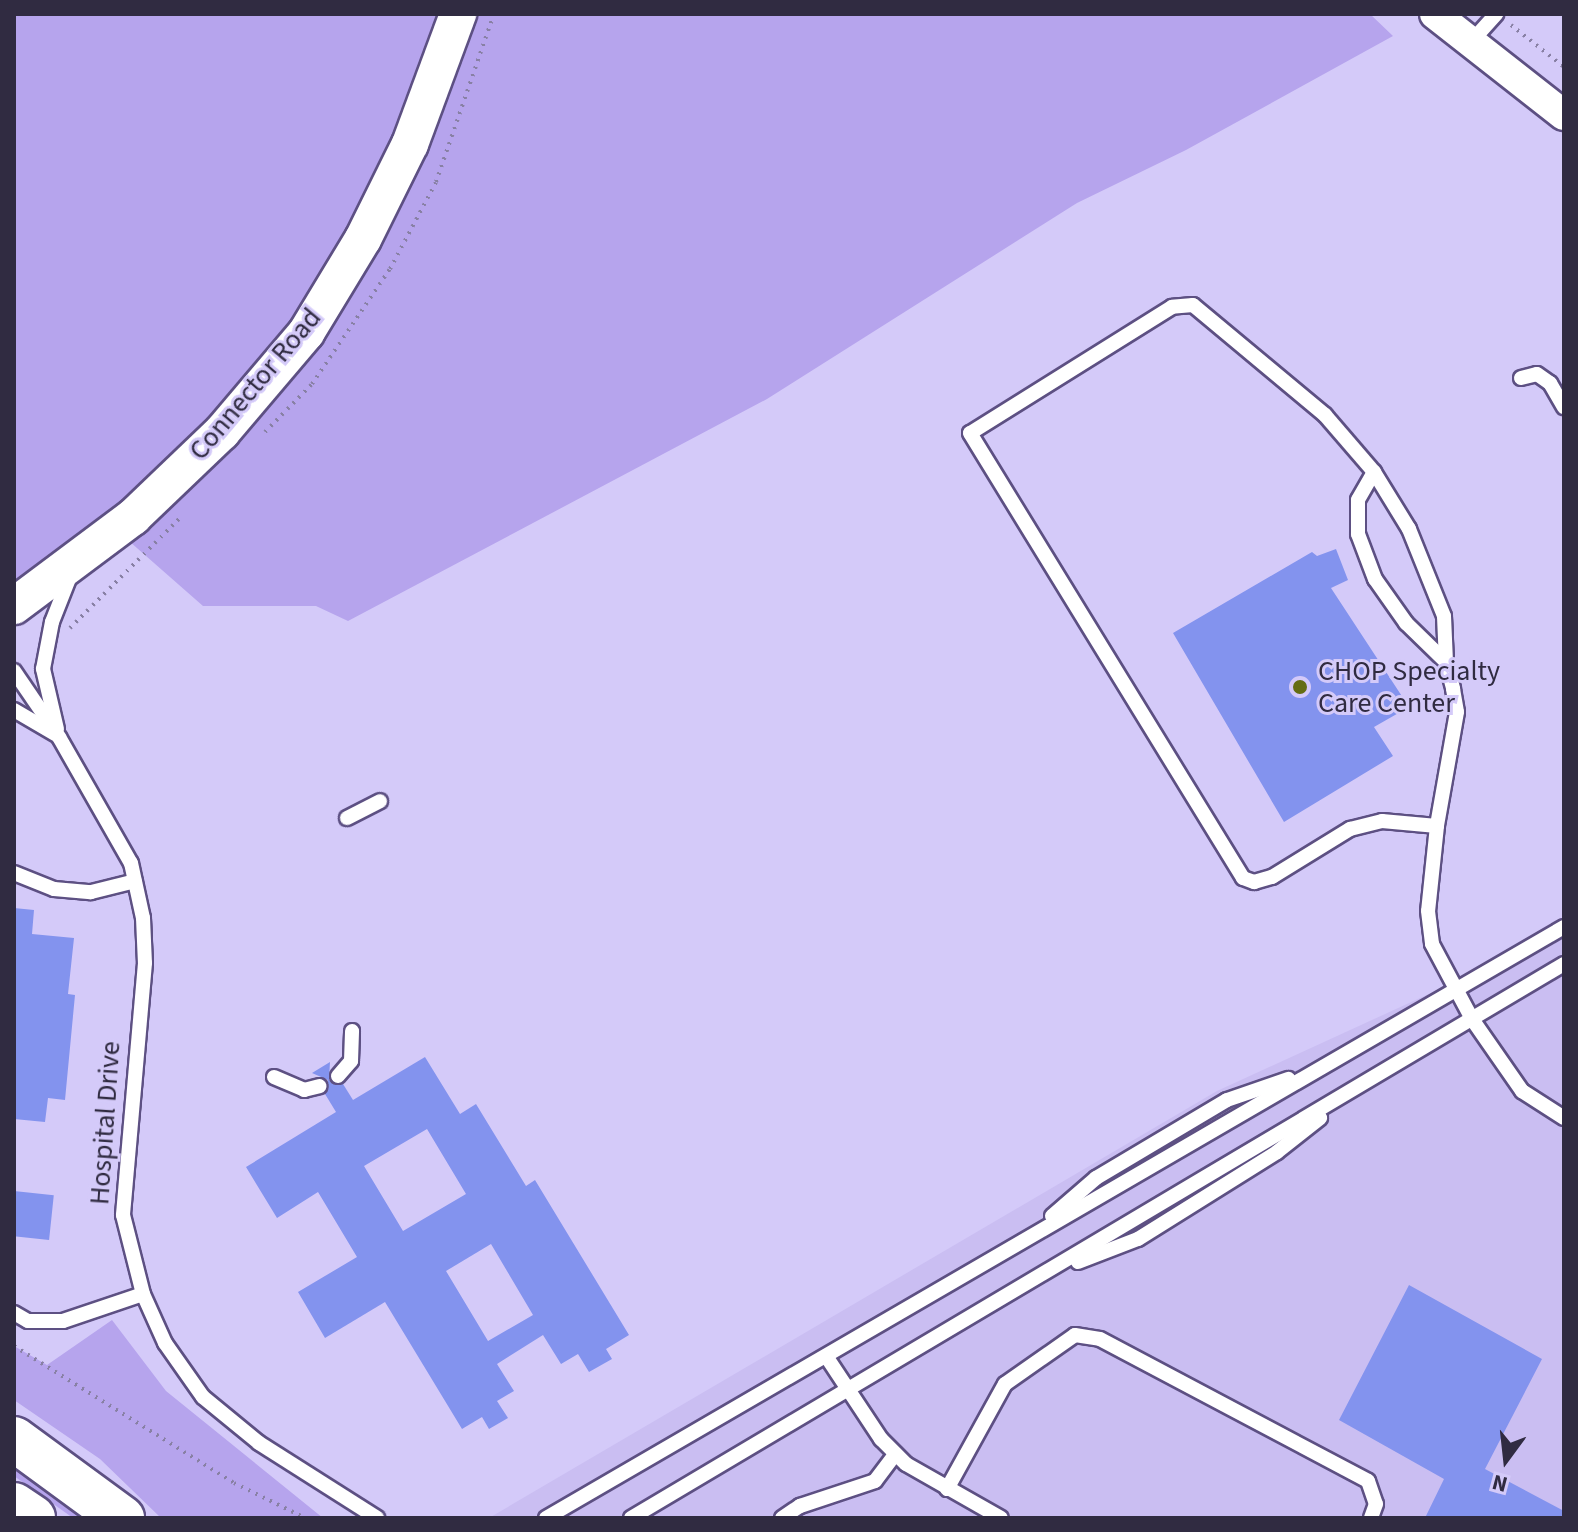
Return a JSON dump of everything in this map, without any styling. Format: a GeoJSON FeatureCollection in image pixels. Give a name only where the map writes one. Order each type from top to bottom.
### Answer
{"type":"FeatureCollection","features":[{"type":"Feature","properties":{"kind":"highway"},"geometry":{"type":"LineString","coordinates":[[14,1439],[122,1518]]}},
{"type":"Feature","properties":{"kind":"highway"},"geometry":{"type":"LineString","coordinates":[[14,1505],[33,1518]]}},
{"type":"Feature","properties":{"kind":"street","name":"Connector Road"},"geometry":{"type":"LineString","coordinates":[[14,606],[133,517],[222,432],[306,333],[363,239],[410,144],[458,14]]}},
{"type":"Feature","properties":{"kind":"street"},"geometry":{"type":"LineString","coordinates":[[1435,14],[1564,115]]}},
{"type":"Feature","properties":{"kind":"lane"},"geometry":{"type":"LineString","coordinates":[[1471,42],[1502,18]]}},
{"type":"Feature","properties":{"kind":"lane"},"geometry":{"type":"LineString","coordinates":[[1437,826],[1382,821],[1350,829],[1272,877],[1254,882],[1243,878],[970,433],[1172,307],[1193,305],[1325,415],[1374,472],[1409,529],[1444,616],[1446,662],[1457,712],[1437,826],[1428,911],[1432,944],[1472,1019],[1522,1091],[1564,1118]]}},
{"type":"Feature","properties":{"kind":"lane"},"geometry":{"type":"LineString","coordinates":[[1521,378],[1537,374],[1564,407]]}},
{"type":"Feature","properties":{"kind":"lane"},"geometry":{"type":"LineString","coordinates":[[1374,472],[1358,500],[1358,534],[1375,579],[1406,623],[1446,662]]}},
{"type":"Feature","properties":{"kind":"lane"},"geometry":{"type":"LineString","coordinates":[[59,737],[43,669],[52,622],[76,561]]}},
{"type":"Feature","properties":{"kind":"lane"},"geometry":{"type":"LineString","coordinates":[[14,671],[59,737]]}},
{"type":"Feature","properties":{"kind":"lane"},"geometry":{"type":"LineString","coordinates":[[14,710],[59,737]]}},
{"type":"Feature","properties":{"kind":"lane","name":"Hospital Drive"},"geometry":{"type":"LineString","coordinates":[[59,737],[131,863],[135,881],[145,963],[123,1215],[143,1294],[165,1343],[203,1397],[259,1443],[377,1518]]}},
{"type":"Feature","properties":{"kind":"lane"},"geometry":{"type":"LineString","coordinates":[[347,818],[380,801]]}},
{"type":"Feature","properties":{"kind":"lane"},"geometry":{"type":"LineString","coordinates":[[14,873],[54,889],[91,892],[135,881]]}},
{"type":"Feature","properties":{"kind":"lane"},"geometry":{"type":"LineString","coordinates":[[546,1518],[1564,927]]}},
{"type":"Feature","properties":{"kind":"lane"},"geometry":{"type":"LineString","coordinates":[[631,1518],[1564,964]]}},
{"type":"Feature","properties":{"kind":"lane"},"geometry":{"type":"LineString","coordinates":[[338,1076],[351,1061],[352,1031]]}},
{"type":"Feature","properties":{"kind":"lane"},"geometry":{"type":"LineString","coordinates":[[274,1077],[304,1090],[320,1086]]}},
{"type":"Feature","properties":{"kind":"lane"},"geometry":{"type":"LineString","coordinates":[[14,1313],[28,1321],[63,1321],[143,1294]]}},
{"type":"Feature","properties":{"kind":"lane"},"geometry":{"type":"LineString","coordinates":[[947,1489],[1005,1384],[1075,1335],[1100,1339],[1368,1481],[1376,1504],[1371,1518]]}},
{"type":"Feature","properties":{"kind":"lane"},"geometry":{"type":"LineString","coordinates":[[826,1356],[895,1454],[947,1489],[1001,1518]]}},
{"type":"Feature","properties":{"kind":"lane"},"geometry":{"type":"LineString","coordinates":[[782,1518],[800,1506],[875,1481],[895,1454]]}},
{"type":"Feature","properties":{"kind":"path"},"geometry":{"type":"LineString","coordinates":[[1502,18],[1564,67]]}},
{"type":"Feature","properties":{"kind":"path"},"geometry":{"type":"LineString","coordinates":[[14,1346],[234,1483],[305,1518]]}},
{"type":"Feature","properties":{"kind":"shaded area"},"geometry":{"type":"Polygon","coordinates":[[[14,14],[1370,14],[1393,36],[1186,150],[1077,203],[767,399],[348,621],[316,606],[203,606],[113,527],[14,600],[14,14]]]}},
{"type":"Feature","properties":{"kind":"shaded area"},"geometry":{"type":"Polygon","coordinates":[[[1564,932],[1564,1518],[489,1518],[1217,1091],[1564,932]]]}},
{"type":"Feature","properties":{"kind":"shaded area"},"geometry":{"type":"Polygon","coordinates":[[[112,1320],[166,1391],[323,1518],[161,1518],[100,1459],[14,1400],[14,1346],[47,1365],[112,1320]]]}},
{"type":"Feature","properties":{"kind":"shaded area"},"geometry":{"type":"Polygon","coordinates":[[[14,1467],[97,1518],[73,1518],[14,1476],[14,1467]]]}},
{"type":"Feature","properties":{"kind":"building","name":"CHOP Specialty Care Center"},"geometry":{"type":"Polygon","coordinates":[[[1336,549],[1348,580],[1331,588],[1409,707],[1374,727],[1393,756],[1284,822],[1173,633],[1312,552],[1317,556],[1336,549]]]}},
{"type":"Feature","properties":{"kind":"building"},"geometry":{"type":"Polygon","coordinates":[[[14,908],[34,910],[32,934],[74,938],[68,994],[75,995],[65,1100],[48,1098],[45,1122],[14,1119],[14,908]]]}},
{"type":"Feature","properties":{"kind":"building"},"geometry":{"type":"Polygon","coordinates":[[[425,1057],[460,1114],[476,1104],[526,1186],[535,1180],[629,1335],[606,1349],[612,1359],[589,1372],[578,1354],[561,1364],[543,1335],[497,1364],[514,1391],[497,1401],[508,1418],[489,1429],[482,1417],[462,1429],[385,1302],[325,1338],[298,1292],[357,1257],[318,1192],[277,1218],[246,1167],[336,1112],[325,1094],[328,1080],[312,1073],[330,1062],[329,1080],[343,1084],[353,1100],[425,1057]],[[427,1129],[364,1166],[403,1231],[466,1194],[427,1129]],[[491,1244],[446,1271],[488,1341],[533,1315],[491,1244]]]}},
{"type":"Feature","properties":{"kind":"building"},"geometry":{"type":"Polygon","coordinates":[[[14,1191],[54,1195],[49,1240],[14,1236],[14,1191]]]}},
{"type":"Feature","properties":{"kind":"building"},"geometry":{"type":"Polygon","coordinates":[[[1409,1285],[1542,1359],[1485,1469],[1564,1511],[1564,1518],[1425,1518],[1444,1479],[1339,1420],[1409,1285]]]}},
{"type":"Feature","properties":{"kind":"place","name":"CHOP Specialty Care Center"},"geometry":{"type":"Point","coordinates":[1300,687]}}]}
